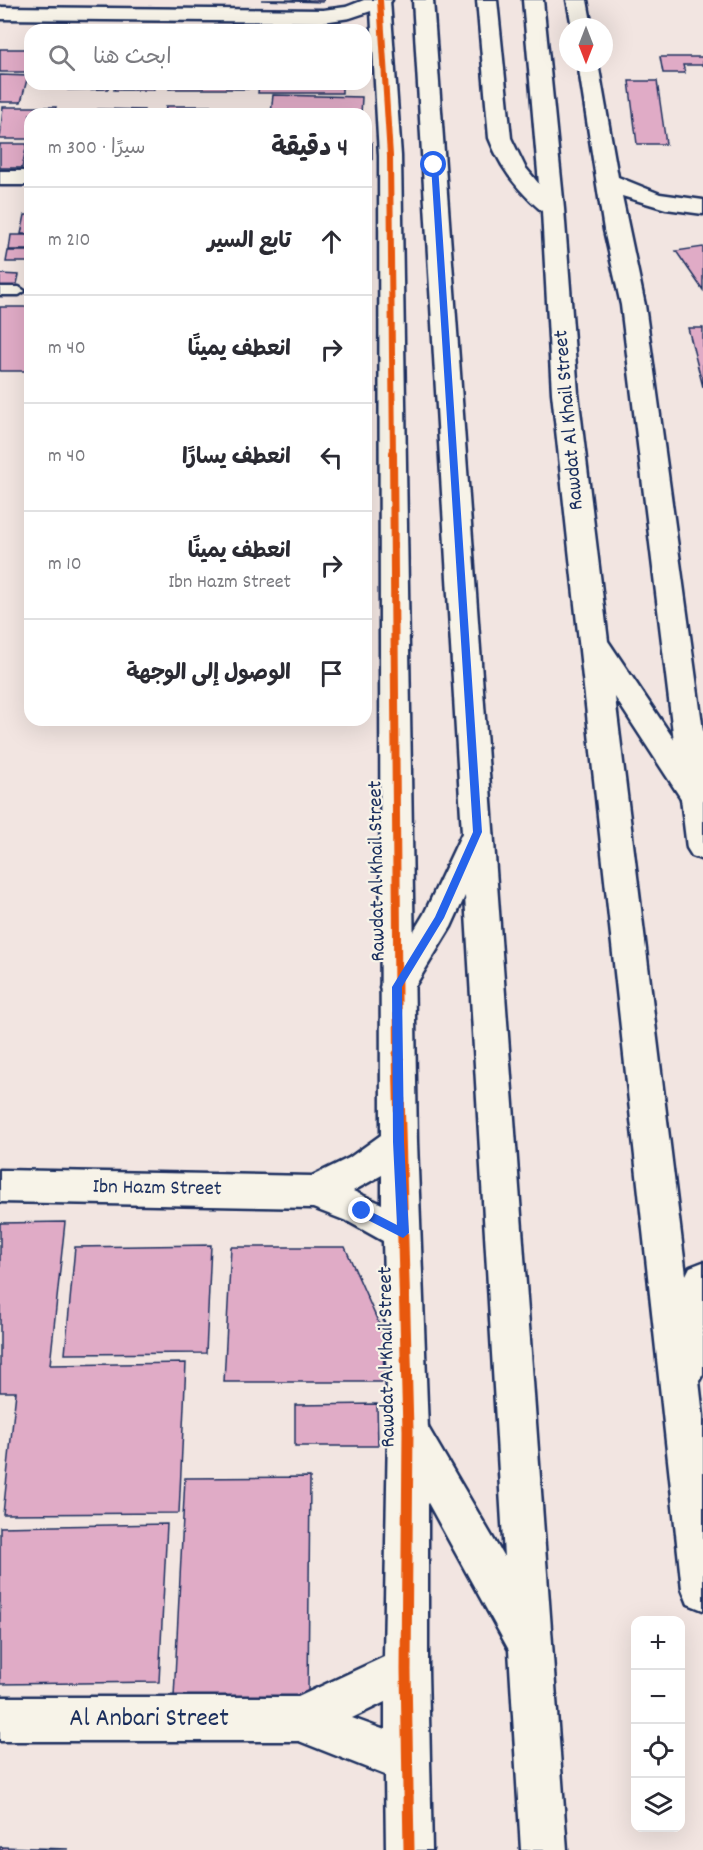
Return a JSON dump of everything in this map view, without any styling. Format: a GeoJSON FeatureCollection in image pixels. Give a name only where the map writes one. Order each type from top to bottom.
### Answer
{"type":"FeatureCollection","features":[{"type":"Feature","properties":{"kind":"main road"},"geometry":{"type":"LineString","coordinates":[[0,13],[97,7],[323,16],[350,12],[381,0]]}},
{"type":"Feature","properties":{"kind":"main road","name":"Rawdat Al Khail Street"},"geometry":{"type":"LineString","coordinates":[[381,0],[378,196],[399,1142],[408,1430],[406,1670],[409,1850]]}},
{"type":"Feature","properties":{"kind":"main road"},"geometry":{"type":"LineString","coordinates":[[423,0],[544,1850]]}},
{"type":"Feature","properties":{"kind":"main road"},"geometry":{"type":"LineString","coordinates":[[487,0],[500,138],[514,168],[529,188],[553,209]]}},
{"type":"Feature","properties":{"kind":"main road","name":"Rawdat Al Khail Street"},"geometry":{"type":"LineString","coordinates":[[533,0],[553,209],[565,393],[679,1399],[703,1589]]}},
{"type":"Feature","properties":{"kind":"main road"},"geometry":{"type":"LineString","coordinates":[[582,2],[582,18]]}},
{"type":"Feature","properties":{"kind":"main road"},"geometry":{"type":"LineString","coordinates":[[323,16],[354,24]]}},
{"type":"Feature","properties":{"kind":"main road"},"geometry":{"type":"LineString","coordinates":[[372,35],[382,44]]}},
{"type":"Feature","properties":{"kind":"main road"},"geometry":{"type":"LineString","coordinates":[[590,72],[616,230],[633,305],[703,848]]}},
{"type":"Feature","properties":{"kind":"main road"},"geometry":{"type":"LineString","coordinates":[[0,178],[24,178]]}},
{"type":"Feature","properties":{"kind":"main road"},"geometry":{"type":"LineString","coordinates":[[608,180],[628,193],[654,201],[701,207]]}},
{"type":"Feature","properties":{"kind":"main road"},"geometry":{"type":"LineString","coordinates":[[616,230],[650,215],[701,207]]}},
{"type":"Feature","properties":{"kind":"main road"},"geometry":{"type":"LineString","coordinates":[[592,640],[695,795]]}},
{"type":"Feature","properties":{"kind":"main road"},"geometry":{"type":"LineString","coordinates":[[397,987],[439,918],[477,832]]}},
{"type":"Feature","properties":{"kind":"main road","name":"Ibn Hazm Street"},"geometry":{"type":"LineString","coordinates":[[315,1192],[362,1169],[399,1142]]}},
{"type":"Feature","properties":{"kind":"main road","name":"Ibn Hazm Street"},"geometry":{"type":"LineString","coordinates":[[0,1186],[315,1192],[362,1211],[403,1233]]}},
{"type":"Feature","properties":{"kind":"main road"},"geometry":{"type":"LineString","coordinates":[[679,1399],[703,1279]]}},
{"type":"Feature","properties":{"kind":"main road"},"geometry":{"type":"LineString","coordinates":[[408,1430],[530,1644]]}},
{"type":"Feature","properties":{"kind":"main road","name":"Al Anbari Street"},"geometry":{"type":"LineString","coordinates":[[299,1719],[406,1670]]}},
{"type":"Feature","properties":{"kind":"main road","name":"Al Anbari Street"},"geometry":{"type":"LineString","coordinates":[[0,1719],[299,1719],[408,1762]]}},
{"type":"Feature","properties":{"kind":"lane"},"geometry":{"type":"LineString","coordinates":[[0,291],[19,291]]}},
{"type":"Feature","properties":{"kind":"building"},"geometry":{"type":"Polygon","coordinates":[[[261,0],[324,0],[323,2],[261,0]]]}},
{"type":"Feature","properties":{"kind":"building"},"geometry":{"type":"Polygon","coordinates":[[[0,49],[24,49],[24,72],[0,72],[0,49]]]}},
{"type":"Feature","properties":{"kind":"building"},"geometry":{"type":"Polygon","coordinates":[[[660,57],[703,57],[703,65],[683,65],[685,73],[663,73],[660,57]]]}},
{"type":"Feature","properties":{"kind":"building"},"geometry":{"type":"Polygon","coordinates":[[[0,75],[24,76],[24,90],[21,102],[0,102],[0,75]]]}},
{"type":"Feature","properties":{"kind":"building"},"geometry":{"type":"Polygon","coordinates":[[[629,81],[657,81],[666,144],[637,144],[629,81]]]}},
{"type":"Feature","properties":{"kind":"building"},"geometry":{"type":"Polygon","coordinates":[[[258,90],[342,90],[342,93],[258,93],[258,90]]]}},
{"type":"Feature","properties":{"kind":"building"},"geometry":{"type":"Polygon","coordinates":[[[273,95],[362,97],[361,108],[272,108],[273,95]]]}},
{"type":"Feature","properties":{"kind":"building"},"geometry":{"type":"Polygon","coordinates":[[[166,106],[220,106],[220,108],[166,108],[166,106]]]}},
{"type":"Feature","properties":{"kind":"building"},"geometry":{"type":"Polygon","coordinates":[[[3,107],[56,107],[24,108],[24,139],[0,139],[3,107]]]}},
{"type":"Feature","properties":{"kind":"building"},"geometry":{"type":"Polygon","coordinates":[[[0,144],[24,144],[22,168],[0,168],[0,144]]]}},
{"type":"Feature","properties":{"kind":"building"},"geometry":{"type":"Polygon","coordinates":[[[11,235],[24,235],[24,250],[9,250],[11,235]]]}},
{"type":"Feature","properties":{"kind":"building"},"geometry":{"type":"Polygon","coordinates":[[[703,247],[703,290],[676,251],[703,247]]]}},
{"type":"Feature","properties":{"kind":"building"},"geometry":{"type":"Polygon","coordinates":[[[8,251],[24,251],[24,262],[6,262],[8,251]]]}},
{"type":"Feature","properties":{"kind":"building"},"geometry":{"type":"Polygon","coordinates":[[[0,274],[19,275],[16,288],[0,288],[0,274]]]}},
{"type":"Feature","properties":{"kind":"building"},"geometry":{"type":"Polygon","coordinates":[[[0,307],[24,307],[24,371],[0,371],[0,307]]]}},
{"type":"Feature","properties":{"kind":"building"},"geometry":{"type":"Polygon","coordinates":[[[688,328],[703,328],[703,387],[688,328]]]}},
{"type":"Feature","properties":{"kind":"building"},"geometry":{"type":"Polygon","coordinates":[[[65,1222],[50,1365],[186,1363],[179,1513],[3,1514],[16,1392],[0,1392],[0,1223],[65,1222]]]}},
{"type":"Feature","properties":{"kind":"building"},"geometry":{"type":"Polygon","coordinates":[[[211,1245],[206,1353],[65,1354],[75,1247],[211,1245]]]}},
{"type":"Feature","properties":{"kind":"building"},"geometry":{"type":"Polygon","coordinates":[[[231,1247],[345,1247],[383,1333],[384,1382],[224,1382],[231,1247]]]}},
{"type":"Feature","properties":{"kind":"building"},"geometry":{"type":"Polygon","coordinates":[[[377,1404],[378,1446],[295,1446],[295,1405],[377,1404]]]}},
{"type":"Feature","properties":{"kind":"building"},"geometry":{"type":"Polygon","coordinates":[[[310,1477],[308,1696],[174,1697],[185,1478],[310,1477]]]}},
{"type":"Feature","properties":{"kind":"building"},"geometry":{"type":"Polygon","coordinates":[[[167,1524],[159,1682],[0,1684],[0,1527],[167,1524]]]}},
{"type":"Feature","properties":{"kind":"building"},"geometry":{"type":"Polygon","coordinates":[[[0,1847],[69,1849],[0,1850],[0,1847]]]}},
{"type":"Feature","properties":{"kind":"cycle path"},"geometry":{"type":"LineString","coordinates":[[380,0],[390,156],[399,1142],[408,1430],[406,1670],[409,1850]]}},
{"type":"Feature","properties":{"kind":"route"},"geometry":{"type":"LineString","coordinates":[[362,1211],[403,1233],[397,987],[439,918],[477,832],[434,165]]}}]}
